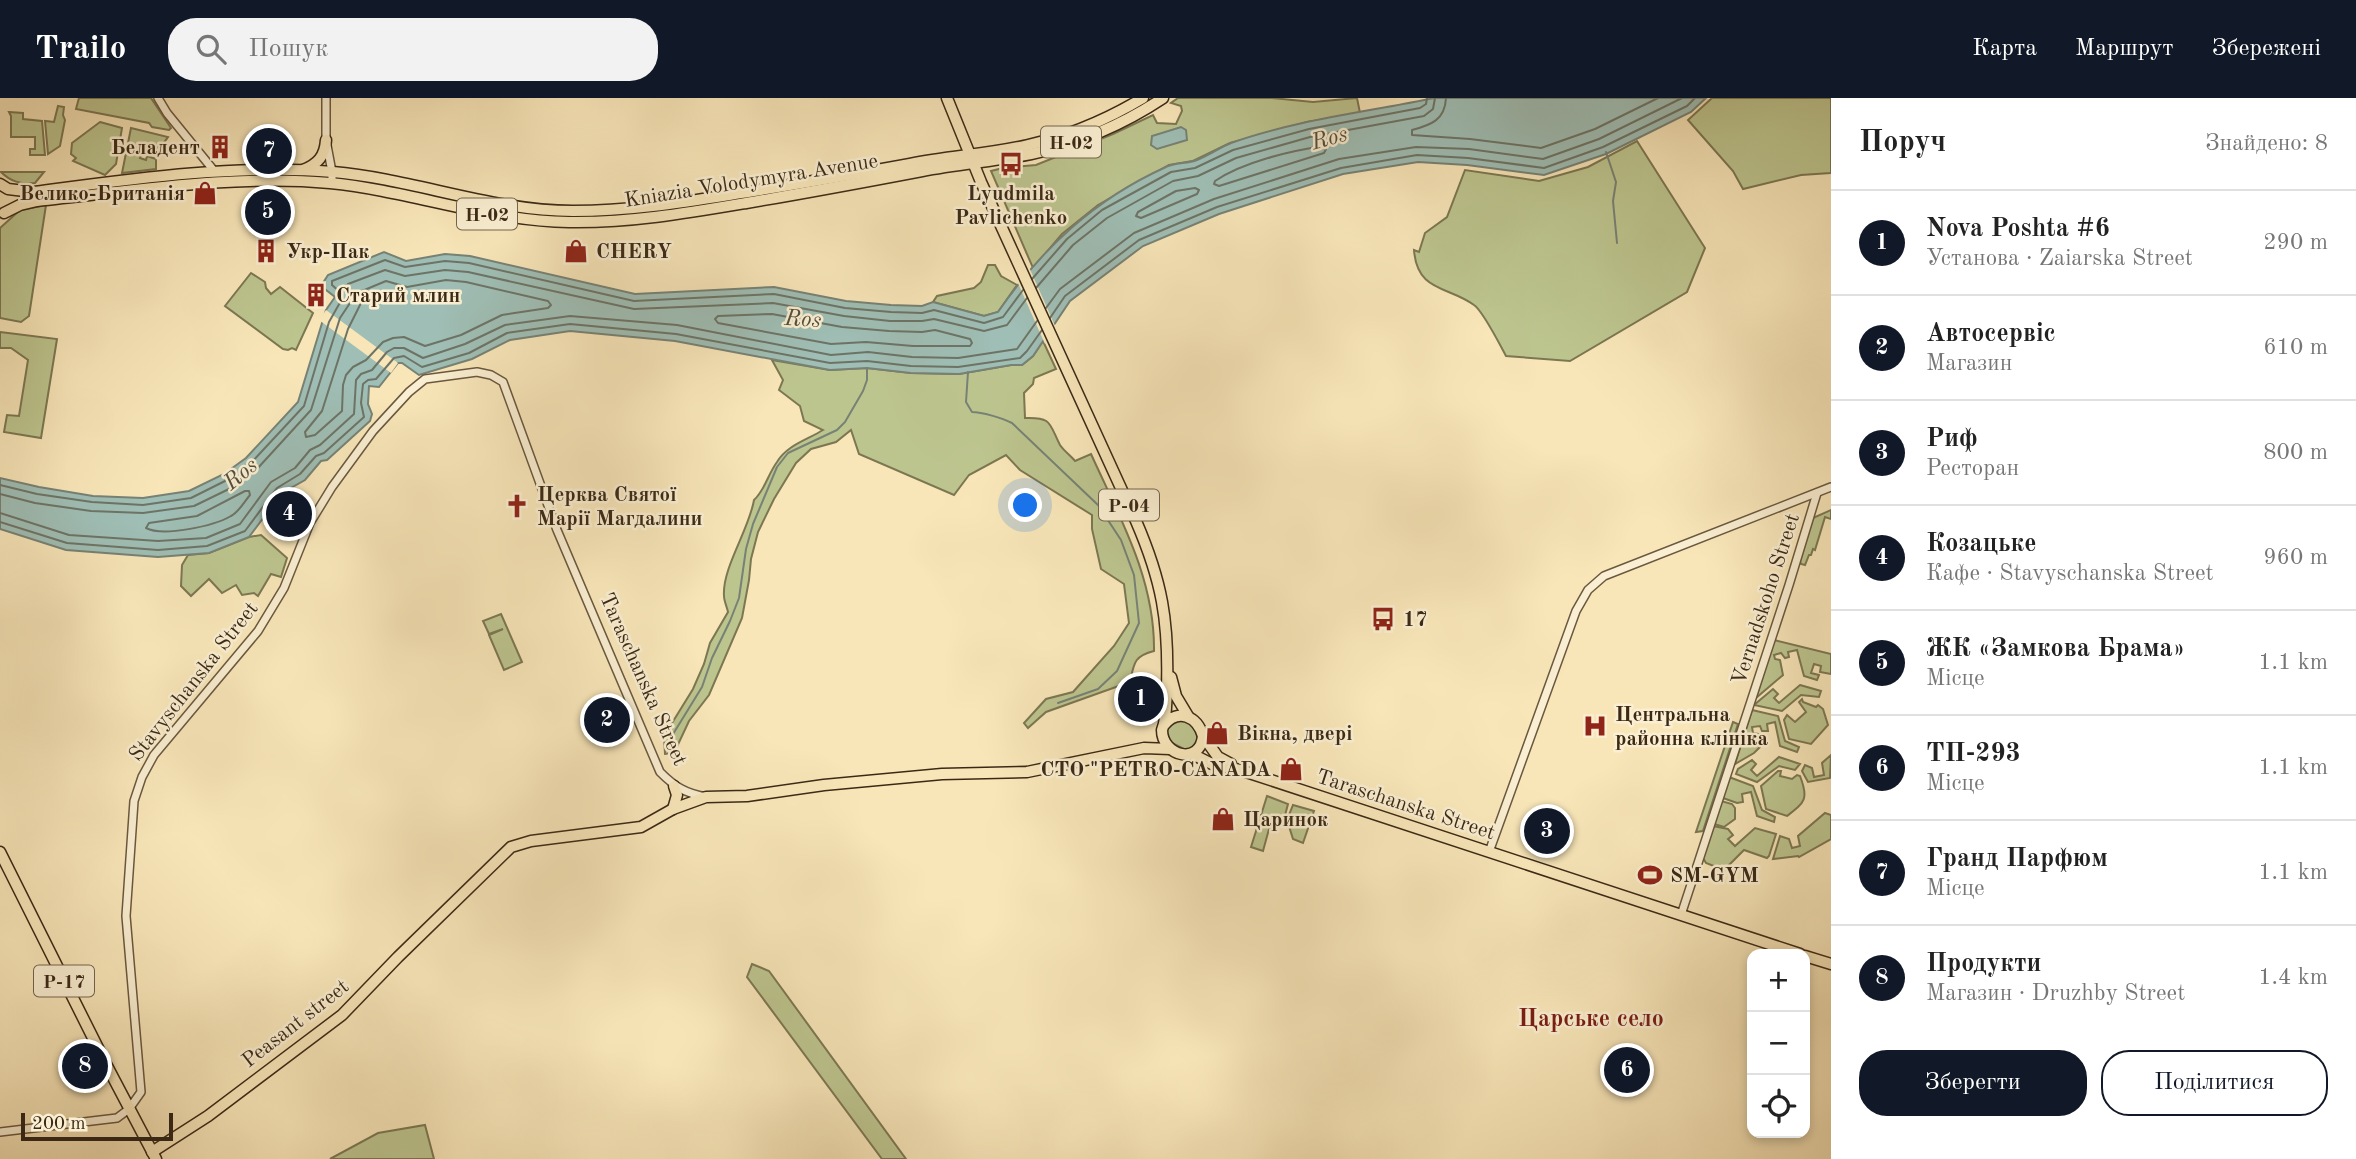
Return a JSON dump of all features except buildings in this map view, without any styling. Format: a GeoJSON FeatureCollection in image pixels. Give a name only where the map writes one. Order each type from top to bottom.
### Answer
{"type":"FeatureCollection","features":[{"type":"Feature","properties":{"kind":"main road"},"geometry":{"type":"LineString","coordinates":[[947,98],[970,158]]}},
{"type":"Feature","properties":{"kind":"main road","name":"Kniazia Volodymyra Avenue"},"geometry":{"type":"LineString","coordinates":[[0,184],[18,192],[297,171],[477,212],[521,219],[569,222],[626,220],[682,214],[1027,145],[1119,112],[1143,98]]}},
{"type":"Feature","properties":{"kind":"main road","name":"Kniazia Volodymyra Avenue"},"geometry":{"type":"LineString","coordinates":[[970,158],[1053,149],[1113,125],[1163,98]]}},
{"type":"Feature","properties":{"kind":"main road"},"geometry":{"type":"LineString","coordinates":[[297,171],[320,160],[326,140]]}},
{"type":"Feature","properties":{"kind":"main road","name":"Р-04"},"geometry":{"type":"LineString","coordinates":[[970,158],[1154,566],[1164,609],[1168,659],[1175,696],[1188,716],[1198,725],[1203,736]]}},
{"type":"Feature","properties":{"kind":"main road","name":"Kniazia Volodymyra Avenue"},"geometry":{"type":"LineString","coordinates":[[2,216],[20,205],[37,201],[219,177],[298,180],[332,178]]}},
{"type":"Feature","properties":{"kind":"main road"},"geometry":{"type":"LineString","coordinates":[[0,184],[8,197],[2,216]]}},
{"type":"Feature","properties":{"kind":"main road","name":"Р-04"},"geometry":{"type":"LineString","coordinates":[[1168,659],[1163,741],[1179,754],[1192,754]]}},
{"type":"Feature","properties":{"kind":"main road"},"geometry":{"type":"LineString","coordinates":[[1144,748],[1152,743],[1174,716],[1188,716]]}},
{"type":"Feature","properties":{"kind":"main road"},"geometry":{"type":"LineString","coordinates":[[1192,754],[1198,750],[1203,736]]}},
{"type":"Feature","properties":{"kind":"main road","name":"Taraschanska Street"},"geometry":{"type":"LineString","coordinates":[[1203,736],[1218,757],[1240,769]]}},
{"type":"Feature","properties":{"kind":"main road","name":"Taraschanska Street"},"geometry":{"type":"LineString","coordinates":[[706,797],[747,796],[824,785],[942,774],[1027,772],[1144,748],[1170,749]]}},
{"type":"Feature","properties":{"kind":"main road","name":"Taraschanska Street"},"geometry":{"type":"LineString","coordinates":[[1192,754],[1212,764],[1240,769],[1784,949]]}},
{"type":"Feature","properties":{"kind":"main road"},"geometry":{"type":"LineString","coordinates":[[673,809],[677,795],[674,786]]}},
{"type":"Feature","properties":{"kind":"main road"},"geometry":{"type":"LineString","coordinates":[[673,809],[706,797]]}},
{"type":"Feature","properties":{"kind":"main road","name":"Peasant street"},"geometry":{"type":"LineString","coordinates":[[154,1156],[342,1015],[511,847],[531,841],[641,827],[673,809]]}},
{"type":"Feature","properties":{"kind":"main road","name":"Р-17"},"geometry":{"type":"LineString","coordinates":[[0,852],[154,1156]]}},
{"type":"Feature","properties":{"kind":"main road","name":"Taraschanska Street"},"geometry":{"type":"LineString","coordinates":[[1810,957],[1831,964]]}},
{"type":"Feature","properties":{"kind":"street"},"geometry":{"type":"LineString","coordinates":[[158,98],[219,177]]}},
{"type":"Feature","properties":{"kind":"street"},"geometry":{"type":"LineString","coordinates":[[326,98],[326,140],[332,178]]}},
{"type":"Feature","properties":{"kind":"street","name":"Taraschanska Street"},"geometry":{"type":"LineString","coordinates":[[417,383],[436,376],[477,372],[491,375],[503,382],[557,530],[660,772],[674,786],[687,793],[706,797]]}},
{"type":"Feature","properties":{"kind":"street","name":"Stavyschanska Street"},"geometry":{"type":"LineString","coordinates":[[129,1109],[141,1092],[127,916],[135,801],[142,777],[154,755],[258,631],[284,588],[310,523],[332,487],[373,432],[417,383]]}},
{"type":"Feature","properties":{"kind":"street"},"geometry":{"type":"LineString","coordinates":[[1489,852],[1576,611],[1588,590],[1604,576],[1831,487]]}},
{"type":"Feature","properties":{"kind":"street","name":"Vernadskoho Street"},"geometry":{"type":"LineString","coordinates":[[1681,915],[1817,493]]}},
{"type":"Feature","properties":{"kind":"street"},"geometry":{"type":"LineString","coordinates":[[0,1132],[117,1118],[129,1109]]}},
{"type":"Feature","properties":{"kind":"green space"},"geometry":{"type":"Polygon","coordinates":[[[79,98],[151,98],[171,128],[169,130],[152,127],[149,123],[76,109],[79,98]]]}},
{"type":"Feature","properties":{"kind":"green space"},"geometry":{"type":"Polygon","coordinates":[[[1178,98],[1272,98],[1313,102],[1357,98],[1360,113],[1307,122],[1230,143],[1193,161],[1169,165],[1098,205],[1062,234],[1033,268],[991,171],[1036,165],[1153,115],[1157,123],[1176,124],[1182,111],[1181,106],[1171,103],[1178,98]]]}},
{"type":"Feature","properties":{"kind":"green space"},"geometry":{"type":"Polygon","coordinates":[[[1712,98],[1831,98],[1831,173],[1801,175],[1743,189],[1733,171],[1688,120],[1712,98]]]}},
{"type":"Feature","properties":{"kind":"green space"},"geometry":{"type":"Polygon","coordinates":[[[58,106],[64,107],[65,120],[60,146],[48,154],[45,121],[54,122],[58,106]]]}},
{"type":"Feature","properties":{"kind":"green space"},"geometry":{"type":"Polygon","coordinates":[[[9,112],[23,113],[23,119],[42,121],[45,155],[30,155],[30,149],[35,149],[35,137],[11,137],[9,112]]]}},
{"type":"Feature","properties":{"kind":"green space"},"geometry":{"type":"Polygon","coordinates":[[[100,122],[122,128],[116,164],[105,175],[73,161],[76,158],[71,154],[72,143],[100,122]]]}},
{"type":"Feature","properties":{"kind":"green space"},"geometry":{"type":"Polygon","coordinates":[[[131,128],[168,137],[160,148],[145,144],[140,158],[146,160],[147,156],[156,159],[156,169],[122,173],[131,128]]]}},
{"type":"Feature","properties":{"kind":"green space"},"geometry":{"type":"Polygon","coordinates":[[[1637,141],[1705,248],[1687,292],[1570,361],[1506,356],[1478,308],[1435,286],[1421,274],[1414,250],[1419,252],[1425,233],[1447,217],[1465,170],[1539,181],[1588,167],[1637,141]]]}},
{"type":"Feature","properties":{"kind":"green space"},"geometry":{"type":"Polygon","coordinates":[[[1,172],[44,172],[35,183],[20,183],[1,172]]]}},
{"type":"Feature","properties":{"kind":"green space"},"geometry":{"type":"Polygon","coordinates":[[[743,196],[744,200],[637,216],[568,219],[480,209],[480,205],[568,215],[630,213],[743,196]]]}},
{"type":"Feature","properties":{"kind":"green space"},"geometry":{"type":"Polygon","coordinates":[[[46,205],[29,316],[21,322],[0,318],[0,228],[20,210],[46,205]]]}},
{"type":"Feature","properties":{"kind":"green space"},"geometry":{"type":"Polygon","coordinates":[[[988,265],[995,265],[1001,276],[1017,285],[998,312],[984,316],[933,302],[937,296],[974,288],[981,282],[988,265]]]}},
{"type":"Feature","properties":{"kind":"green space"},"geometry":{"type":"Polygon","coordinates":[[[251,273],[265,282],[271,294],[280,287],[313,313],[296,350],[283,349],[225,306],[251,273]]]}},
{"type":"Feature","properties":{"kind":"green space"},"geometry":{"type":"Polygon","coordinates":[[[0,332],[57,339],[41,438],[4,432],[7,415],[19,416],[28,360],[11,348],[0,348],[0,332]]]}},
{"type":"Feature","properties":{"kind":"green space"},"geometry":{"type":"Polygon","coordinates":[[[1043,341],[1056,369],[1034,378],[1033,384],[1024,393],[1025,418],[1045,420],[1060,445],[1075,461],[1091,454],[1134,550],[1149,599],[1154,651],[1142,655],[1136,661],[1130,682],[1046,712],[1028,728],[1024,723],[1046,699],[1073,692],[1114,646],[1129,623],[1124,584],[1101,569],[1092,529],[1092,515],[1020,470],[1006,455],[969,475],[954,495],[859,454],[851,430],[836,442],[811,449],[796,463],[774,499],[758,532],[742,618],[709,695],[689,721],[674,753],[665,754],[664,736],[693,689],[710,643],[728,612],[724,596],[727,573],[754,500],[781,456],[823,430],[804,421],[800,406],[779,390],[783,380],[772,360],[830,370],[867,368],[911,373],[959,374],[1022,365],[1033,356],[1043,341]]]}},
{"type":"Feature","properties":{"kind":"green space"},"geometry":{"type":"Polygon","coordinates":[[[1831,510],[1831,519],[1825,517],[1815,550],[1809,555],[1805,565],[1801,564],[1813,518],[1831,510]]]}},
{"type":"Feature","properties":{"kind":"green space"},"geometry":{"type":"Polygon","coordinates":[[[261,535],[287,558],[281,577],[271,574],[258,596],[254,593],[242,595],[236,585],[222,593],[209,579],[191,596],[181,586],[182,565],[188,555],[209,553],[261,535]]]}},
{"type":"Feature","properties":{"kind":"green space"},"geometry":{"type":"Polygon","coordinates":[[[501,614],[522,662],[504,670],[489,635],[503,629],[489,634],[483,621],[501,614]]]}},
{"type":"Feature","properties":{"kind":"green space"},"geometry":{"type":"Polygon","coordinates":[[[1774,640],[1831,654],[1831,674],[1820,672],[1821,666],[1814,664],[1811,673],[1819,675],[1817,680],[1804,676],[1797,650],[1788,652],[1789,657],[1785,658],[1781,653],[1774,655],[1775,659],[1780,660],[1783,675],[1756,698],[1774,640]]]}},
{"type":"Feature","properties":{"kind":"green space"},"geometry":{"type":"Polygon","coordinates":[[[1800,685],[1821,691],[1819,697],[1801,695],[1782,711],[1754,705],[1773,689],[1778,694],[1774,698],[1779,703],[1800,685]]]}},
{"type":"Feature","properties":{"kind":"green space"},"geometry":{"type":"Polygon","coordinates":[[[1802,699],[1803,702],[1816,707],[1818,705],[1823,709],[1828,725],[1811,744],[1789,739],[1784,720],[1787,715],[1795,722],[1806,712],[1799,702],[1802,699]]]}},
{"type":"Feature","properties":{"kind":"green space"},"geometry":{"type":"Polygon","coordinates":[[[1752,710],[1778,716],[1785,741],[1799,747],[1797,752],[1780,746],[1775,722],[1767,724],[1768,731],[1762,731],[1760,726],[1752,727],[1753,733],[1759,734],[1760,747],[1735,764],[1752,710]]]}},
{"type":"Feature","properties":{"kind":"green space"},"geometry":{"type":"Polygon","coordinates":[[[1174,719],[1188,720],[1191,724],[1197,736],[1195,748],[1186,750],[1170,742],[1165,731],[1174,719]]]}},
{"type":"Feature","properties":{"kind":"green space"},"geometry":{"type":"Polygon","coordinates":[[[1733,722],[1738,724],[1703,831],[1696,832],[1733,722]]]}},
{"type":"Feature","properties":{"kind":"green space"},"geometry":{"type":"Polygon","coordinates":[[[1831,755],[1830,778],[1808,782],[1802,771],[1805,765],[1812,768],[1814,777],[1824,775],[1822,763],[1831,755]]]}},
{"type":"Feature","properties":{"kind":"green space"},"geometry":{"type":"Polygon","coordinates":[[[1779,757],[1800,764],[1795,770],[1779,766],[1757,782],[1736,774],[1738,769],[1752,760],[1756,764],[1751,770],[1757,776],[1779,757]]]}},
{"type":"Feature","properties":{"kind":"green space"},"geometry":{"type":"Polygon","coordinates":[[[1781,771],[1780,776],[1792,779],[1800,776],[1805,795],[1798,807],[1787,816],[1766,809],[1761,786],[1781,771]]]}},
{"type":"Feature","properties":{"kind":"green space"},"geometry":{"type":"Polygon","coordinates":[[[1729,777],[1753,786],[1762,810],[1775,817],[1774,822],[1757,816],[1751,792],[1742,794],[1743,802],[1737,803],[1723,798],[1729,777]]]}},
{"type":"Feature","properties":{"kind":"green space"},"geometry":{"type":"Polygon","coordinates":[[[1267,796],[1288,804],[1284,819],[1269,829],[1263,851],[1251,847],[1267,796]]]}},
{"type":"Feature","properties":{"kind":"green space"},"geometry":{"type":"Polygon","coordinates":[[[1721,801],[1732,804],[1735,808],[1735,819],[1724,827],[1714,824],[1721,801]]]}},
{"type":"Feature","properties":{"kind":"green space"},"geometry":{"type":"Polygon","coordinates":[[[1293,805],[1314,811],[1303,843],[1293,839],[1287,820],[1293,805]]]}},
{"type":"Feature","properties":{"kind":"green space"},"geometry":{"type":"Polygon","coordinates":[[[1825,813],[1831,815],[1831,839],[1799,857],[1773,859],[1780,836],[1789,839],[1792,848],[1800,846],[1798,836],[1825,813]]]}},
{"type":"Feature","properties":{"kind":"green space"},"geometry":{"type":"Polygon","coordinates":[[[1713,826],[1728,829],[1733,835],[1728,839],[1735,846],[1755,828],[1776,834],[1769,856],[1767,858],[1744,850],[1724,870],[1706,863],[1703,858],[1713,826]]]}},
{"type":"Feature","properties":{"kind":"green space"},"geometry":{"type":"Polygon","coordinates":[[[752,964],[769,971],[906,1159],[882,1159],[747,977],[752,964]]]}},
{"type":"Feature","properties":{"kind":"green space"},"geometry":{"type":"Polygon","coordinates":[[[425,1125],[434,1159],[330,1159],[378,1133],[425,1125]]]}},
{"type":"Feature","properties":{"kind":"water","name":"Ros"},"geometry":{"type":"Polygon","coordinates":[[[1434,98],[1706,98],[1691,112],[1606,154],[1544,175],[1418,162],[1343,174],[1219,214],[1143,246],[1070,301],[1033,356],[1022,365],[959,374],[911,373],[867,368],[830,370],[675,341],[570,331],[510,340],[472,359],[419,375],[398,363],[379,387],[369,386],[368,404],[372,414],[370,421],[327,460],[321,461],[305,480],[282,493],[249,537],[209,553],[158,557],[66,550],[0,529],[0,478],[93,496],[143,498],[189,491],[224,474],[246,458],[298,402],[326,310],[335,297],[321,286],[328,275],[384,252],[406,261],[445,254],[470,256],[635,294],[774,287],[846,301],[922,306],[933,302],[984,316],[998,312],[1052,246],[1093,210],[1116,194],[1166,167],[1197,160],[1231,143],[1281,128],[1434,98]]]}},
{"type":"Feature","properties":{"kind":"water"},"geometry":{"type":"Polygon","coordinates":[[[1181,127],[1186,130],[1187,140],[1157,149],[1151,145],[1152,136],[1181,127]]]}},
{"type":"Feature","properties":{"kind":"pier"},"geometry":{"type":"Polygon","coordinates":[[[1029,267],[1056,328],[1045,344],[1017,281],[1029,267]]]}},
{"type":"Feature","properties":{"kind":"pier"},"geometry":{"type":"Polygon","coordinates":[[[326,310],[398,363],[391,373],[319,320],[326,310]]]}},
{"type":"Feature","properties":{"kind":"waterway"},"geometry":{"type":"LineString","coordinates":[[1606,152],[1616,182],[1613,201],[1617,243]]}},
{"type":"Feature","properties":{"kind":"waterway"},"geometry":{"type":"LineString","coordinates":[[670,739],[702,687],[712,658],[730,621],[739,598],[746,549],[753,524],[777,467],[788,453],[837,430],[845,422],[863,391],[867,368]]}},
{"type":"Feature","properties":{"kind":"waterway"},"geometry":{"type":"LineString","coordinates":[[968,372],[966,402],[972,412],[1012,423],[1098,505],[1121,540],[1134,575],[1139,623],[1117,671],[1098,689],[1058,703]]}},
{"type":"Feature","properties":{"kind":"place","name":"Беладент"},"geometry":{"type":"Point","coordinates":[220,147]}},
{"type":"Feature","properties":{"kind":"place","name":"Гранд Парфюм"},"geometry":{"type":"Point","coordinates":[269,151]}},
{"type":"Feature","properties":{"kind":"place","name":"Lyudmila Pavlichenko"},"geometry":{"type":"Point","coordinates":[1011,164]}},
{"type":"Feature","properties":{"kind":"place","name":"Велико-Британія"},"geometry":{"type":"Point","coordinates":[205,193]}},
{"type":"Feature","properties":{"kind":"place","name":"ЖК «Замкова Брама»"},"geometry":{"type":"Point","coordinates":[268,212]}},
{"type":"Feature","properties":{"kind":"place","name":"Укр-Пак"},"geometry":{"type":"Point","coordinates":[266,251]}},
{"type":"Feature","properties":{"kind":"place","name":"CHERY"},"geometry":{"type":"Point","coordinates":[576,251]}},
{"type":"Feature","properties":{"kind":"place","name":"Старий млин"},"geometry":{"type":"Point","coordinates":[316,295]}},
{"type":"Feature","properties":{"kind":"place","name":"Церква Святої Марії Магдалини"},"geometry":{"type":"Point","coordinates":[517,506]}},
{"type":"Feature","properties":{"kind":"place","name":"Козацьке"},"geometry":{"type":"Point","coordinates":[289,514]}},
{"type":"Feature","properties":{"kind":"place","name":"17"},"geometry":{"type":"Point","coordinates":[1383,619]}},
{"type":"Feature","properties":{"kind":"place","name":"Nova Poshta #6"},"geometry":{"type":"Point","coordinates":[1141,699]}},
{"type":"Feature","properties":{"kind":"place","name":"Автосервіс"},"geometry":{"type":"Point","coordinates":[607,720]}},
{"type":"Feature","properties":{"kind":"place","name":"Центральна районна клініка"},"geometry":{"type":"Point","coordinates":[1595,726]}},
{"type":"Feature","properties":{"kind":"place","name":"Вікна, двері"},"geometry":{"type":"Point","coordinates":[1217,733]}},
{"type":"Feature","properties":{"kind":"place","name":"СТО \"PETRO-CANADA"},"geometry":{"type":"Point","coordinates":[1291,769]}},
{"type":"Feature","properties":{"kind":"place","name":"Царинок"},"geometry":{"type":"Point","coordinates":[1223,819]}},
{"type":"Feature","properties":{"kind":"place","name":"Риф"},"geometry":{"type":"Point","coordinates":[1547,831]}},
{"type":"Feature","properties":{"kind":"place","name":"SM-GYM"},"geometry":{"type":"Point","coordinates":[1650,875]}},
{"type":"Feature","properties":{"kind":"place","name":"Продукти"},"geometry":{"type":"Point","coordinates":[85,1066]}},
{"type":"Feature","properties":{"kind":"place","name":"ТП-293"},"geometry":{"type":"Point","coordinates":[1627,1070]}},
{"type":"Feature","properties":{"kind":"district","name":"Царське село"},"geometry":{"type":"Point","coordinates":[1591,1018]}}]}
